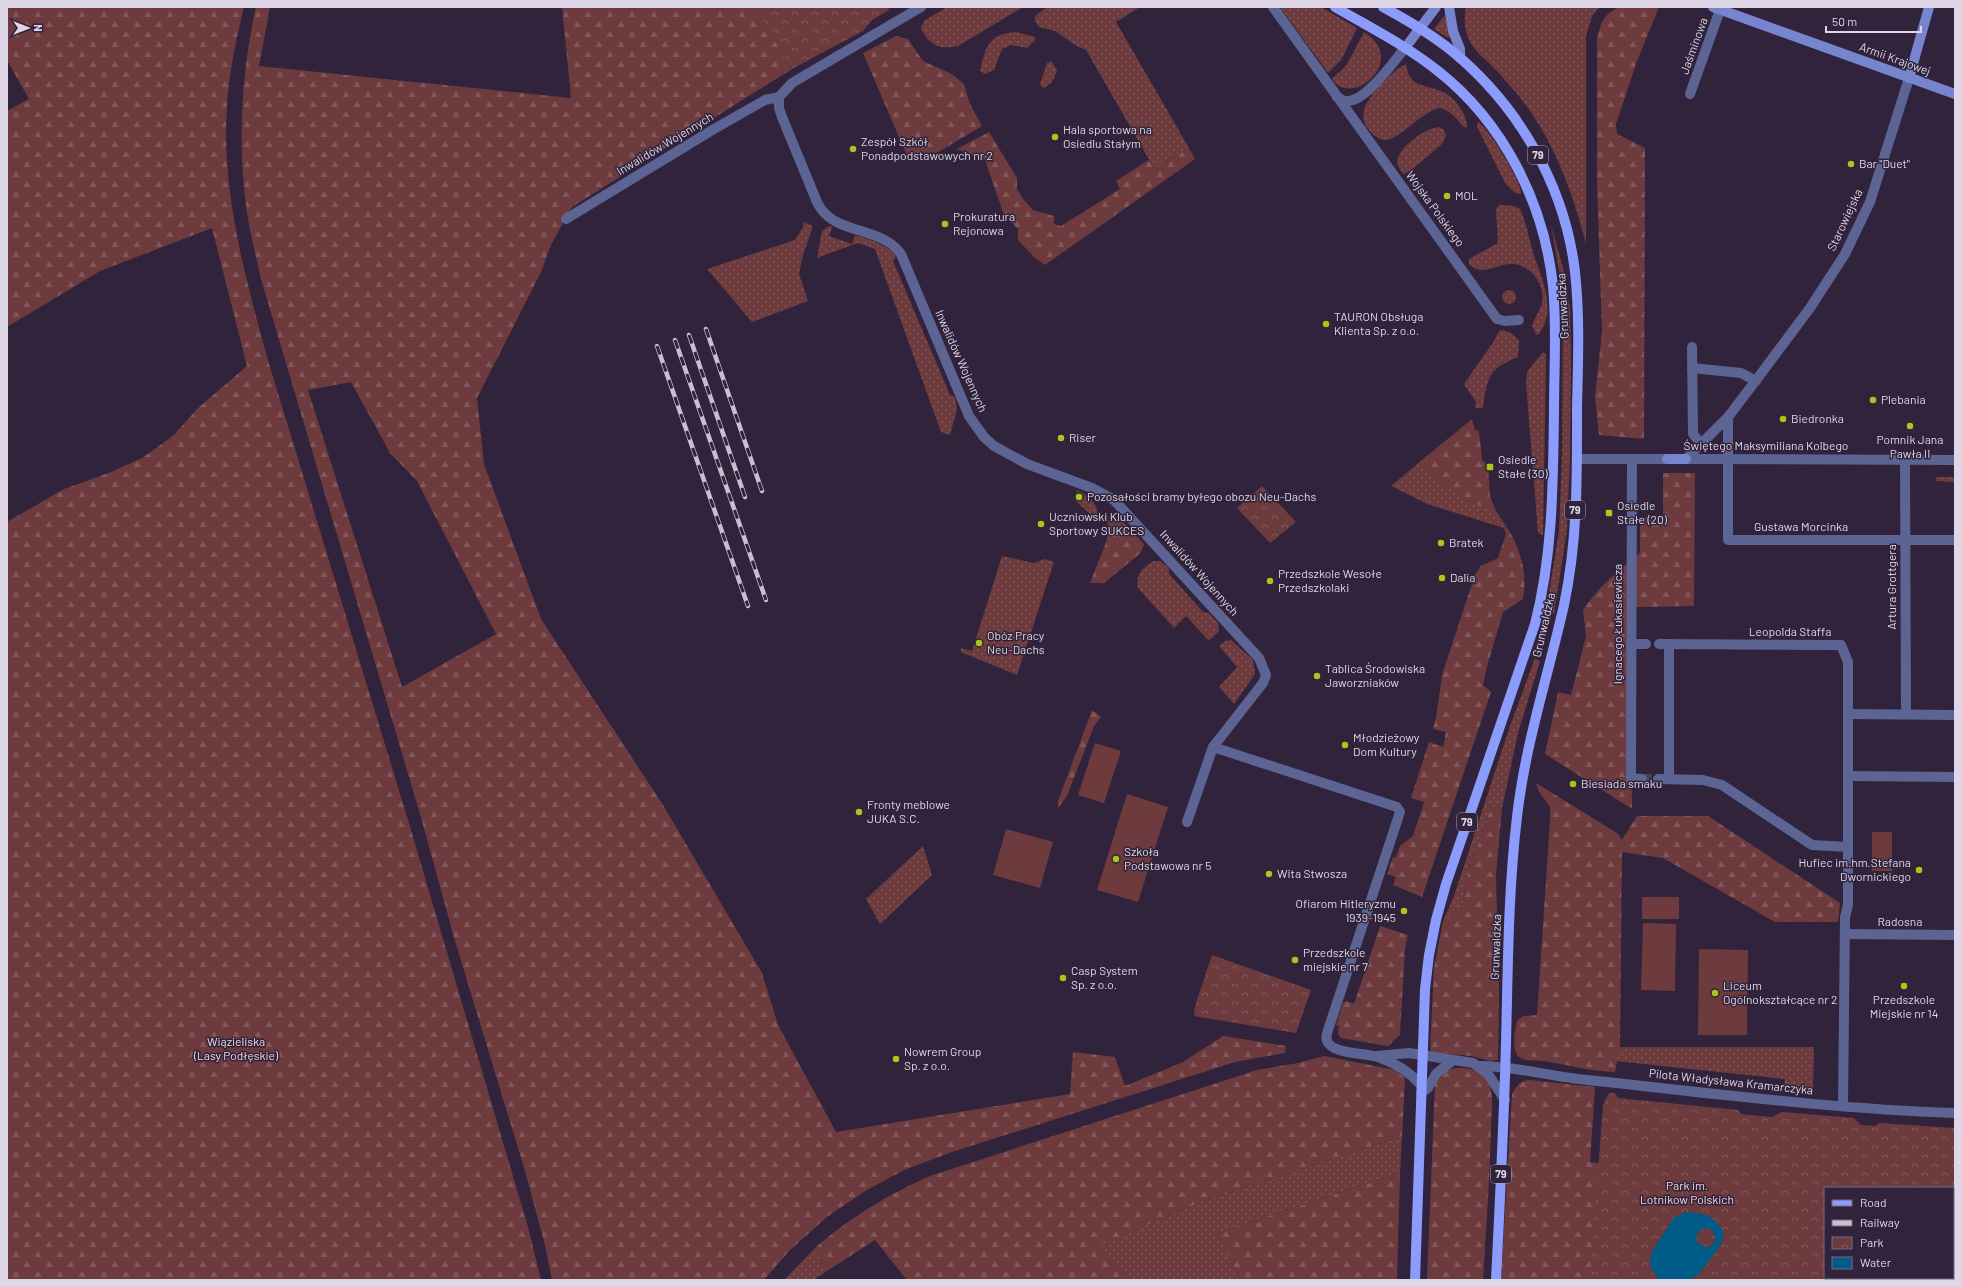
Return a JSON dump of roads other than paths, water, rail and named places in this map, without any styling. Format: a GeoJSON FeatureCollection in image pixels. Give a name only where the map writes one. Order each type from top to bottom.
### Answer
{"type":"FeatureCollection","features":[{"type":"Feature","properties":{"kind":"main road","name":"79"},"geometry":{"type":"LineString","coordinates":[[1335,7],[1405,48]]}},
{"type":"Feature","properties":{"kind":"main road","name":"79"},"geometry":{"type":"LineString","coordinates":[[1385,7],[1419,28]]}},
{"type":"Feature","properties":{"kind":"main road","name":"Grunwaldzka"},"geometry":{"type":"LineString","coordinates":[[1419,28],[1460,58],[1496,93],[1526,135],[1552,185],[1567,228],[1574,261],[1577,295],[1577,459],[1574,538],[1565,597],[1532,730],[1520,791],[1512,874],[1506,1069],[1496,1280]]}},
{"type":"Feature","properties":{"kind":"main road","name":"Grunwaldzka"},"geometry":{"type":"LineString","coordinates":[[1405,48],[1439,72],[1465,95],[1492,126],[1516,163],[1536,210],[1546,244],[1552,285],[1554,316],[1552,507],[1541,602],[1533,631],[1446,884],[1436,920],[1427,970],[1422,1055],[1415,1280]]}},
{"type":"Feature","properties":{"kind":"street","name":"Inwalidów Wojennych"},"geometry":{"type":"LineString","coordinates":[[566,219],[714,129],[765,100],[779,96],[792,83],[921,7]]}},
{"type":"Feature","properties":{"kind":"street"},"geometry":{"type":"LineString","coordinates":[[1273,7],[1337,97],[1345,101],[1354,100],[1364,95],[1405,48],[1436,7]]}},
{"type":"Feature","properties":{"kind":"street"},"geometry":{"type":"LineString","coordinates":[[1449,7],[1453,31],[1460,49],[1460,58]]}},
{"type":"Feature","properties":{"kind":"street","name":"Starowiejska"},"geometry":{"type":"LineString","coordinates":[[1686,459],[1728,417],[1756,381],[1810,308],[1845,254],[1870,202],[1910,78],[1929,7]]}},
{"type":"Feature","properties":{"kind":"street","name":"Armii Krajowej"},"geometry":{"type":"LineString","coordinates":[[1718,8],[1955,94]]}},
{"type":"Feature","properties":{"kind":"street","name":"Jaśminowa"},"geometry":{"type":"LineString","coordinates":[[1690,94],[1718,8]]}},
{"type":"Feature","properties":{"kind":"street","name":"Inwalidów Wojennych"},"geometry":{"type":"LineString","coordinates":[[779,96],[779,108],[782,117],[823,214],[832,220],[883,238],[897,249],[969,416],[984,437],[994,446],[1024,463],[1092,488],[1114,500],[1259,658],[1266,675],[1263,683],[1213,747],[1187,822]]}},
{"type":"Feature","properties":{"kind":"street","name":"Wojska Polskiego"},"geometry":{"type":"LineString","coordinates":[[1337,97],[1497,319],[1505,321],[1519,320]]}},
{"type":"Feature","properties":{"kind":"street"},"geometry":{"type":"LineString","coordinates":[[1692,347],[1693,434],[1701,444]]}},
{"type":"Feature","properties":{"kind":"street"},"geometry":{"type":"LineString","coordinates":[[1692,368],[1740,372],[1756,381]]}},
{"type":"Feature","properties":{"kind":"street"},"geometry":{"type":"LineString","coordinates":[[1728,417],[1728,459]]}},
{"type":"Feature","properties":{"kind":"street","name":"Świętego Maksymiliana Kolbego"},"geometry":{"type":"LineString","coordinates":[[1577,459],[1955,460]]}},
{"type":"Feature","properties":{"kind":"street","name":"Gustawa Morcinka"},"geometry":{"type":"LineString","coordinates":[[1728,459],[1728,540],[1955,540]]}},
{"type":"Feature","properties":{"kind":"street","name":"Ignacego Łukasiewicza"},"geometry":{"type":"LineString","coordinates":[[1632,460],[1631,778],[1642,779]]}},
{"type":"Feature","properties":{"kind":"street","name":"Artura Grottgera"},"geometry":{"type":"LineString","coordinates":[[1905,460],[1906,714]]}},
{"type":"Feature","properties":{"kind":"street"},"geometry":{"type":"LineString","coordinates":[[1631,644],[1646,644]]}},
{"type":"Feature","properties":{"kind":"street"},"geometry":{"type":"LineString","coordinates":[[1659,644],[1669,644],[1669,779]]}},
{"type":"Feature","properties":{"kind":"street","name":"Leopolda Staffa"},"geometry":{"type":"LineString","coordinates":[[1669,644],[1841,645],[1848,662],[1848,714]]}},
{"type":"Feature","properties":{"kind":"street"},"geometry":{"type":"LineString","coordinates":[[1843,1106],[1845,917],[1848,906],[1848,714],[1955,715]]}},
{"type":"Feature","properties":{"kind":"street"},"geometry":{"type":"LineString","coordinates":[[1213,747],[1397,807],[1400,812],[1329,1027],[1327,1043],[1334,1048],[1377,1056],[1405,1070],[1421,1089],[1428,1088],[1436,1074],[1452,1060]]}},
{"type":"Feature","properties":{"kind":"street"},"geometry":{"type":"LineString","coordinates":[[1848,776],[1955,777]]}},
{"type":"Feature","properties":{"kind":"street"},"geometry":{"type":"LineString","coordinates":[[1658,779],[1703,780],[1722,785],[1812,845],[1848,847]]}},
{"type":"Feature","properties":{"kind":"street","name":"Radosna"},"geometry":{"type":"LineString","coordinates":[[1845,934],[1955,935]]}},
{"type":"Feature","properties":{"kind":"street","name":"Pilota Władysława Kramarczyka"},"geometry":{"type":"LineString","coordinates":[[1377,1056],[1399,1053],[1422,1055],[1473,1063],[1480,1066],[1586,1080],[1843,1106],[1955,1113]]}},
{"type":"Feature","properties":{"kind":"street"},"geometry":{"type":"LineString","coordinates":[[1480,1066],[1488,1074],[1504,1100]]}},
{"type":"Feature","properties":{"kind":"water"},"geometry":{"type":"Polygon","coordinates":[[[1689,1212],[1705,1215],[1713,1219],[1724,1232],[1722,1242],[1699,1274],[1690,1280],[1660,1280],[1652,1269],[1650,1263],[1652,1253],[1672,1220],[1681,1214],[1689,1212]],[[1706,1228],[1700,1231],[1697,1235],[1697,1242],[1705,1247],[1711,1246],[1716,1239],[1712,1230],[1706,1228]]]}},
{"type":"Feature","properties":{"kind":"tunnel"},"geometry":{"type":"LineString","coordinates":[[1642,779],[1658,779]]}},
{"type":"Feature","properties":{"kind":"railway"},"geometry":{"type":"LineString","coordinates":[[706,329],[762,491]]}},
{"type":"Feature","properties":{"kind":"railway"},"geometry":{"type":"LineString","coordinates":[[689,335],[745,497]]}},
{"type":"Feature","properties":{"kind":"railway"},"geometry":{"type":"LineString","coordinates":[[675,340],[766,600]]}},
{"type":"Feature","properties":{"kind":"railway"},"geometry":{"type":"LineString","coordinates":[[657,346],[748,606]]}},
{"type":"Feature","properties":{"kind":"place","name":"Hala sportowa na Osiedlu Stałym"},"geometry":{"type":"Point","coordinates":[1055,137]}},
{"type":"Feature","properties":{"kind":"place","name":"Zespół Szkół Ponadpodstawowych nr 2"},"geometry":{"type":"Point","coordinates":[853,149]}},
{"type":"Feature","properties":{"kind":"place","name":"Bar \"Duet\""},"geometry":{"type":"Point","coordinates":[1851,164]}},
{"type":"Feature","properties":{"kind":"place","name":"MOL"},"geometry":{"type":"Point","coordinates":[1447,196]}},
{"type":"Feature","properties":{"kind":"place","name":"Prokuratura Rejonowa"},"geometry":{"type":"Point","coordinates":[945,224]}},
{"type":"Feature","properties":{"kind":"place","name":"TAURON Obsługa Klienta Sp. z o.o."},"geometry":{"type":"Point","coordinates":[1326,324]}},
{"type":"Feature","properties":{"kind":"place","name":"Plebania"},"geometry":{"type":"Point","coordinates":[1873,400]}},
{"type":"Feature","properties":{"kind":"place","name":"Biedronka"},"geometry":{"type":"Point","coordinates":[1783,419]}},
{"type":"Feature","properties":{"kind":"place","name":"Pomnik Jana Pawła II"},"geometry":{"type":"Point","coordinates":[1910,426]}},
{"type":"Feature","properties":{"kind":"place","name":"Riser"},"geometry":{"type":"Point","coordinates":[1061,438]}},
{"type":"Feature","properties":{"kind":"place","name":"Osiedle Stałe (30)"},"geometry":{"type":"Point","coordinates":[1490,467]}},
{"type":"Feature","properties":{"kind":"place","name":"Pozosałości bramy byłego obozu Neu-Dachs"},"geometry":{"type":"Point","coordinates":[1079,497]}},
{"type":"Feature","properties":{"kind":"place","name":"Osiedle Stałe (20)"},"geometry":{"type":"Point","coordinates":[1609,513]}},
{"type":"Feature","properties":{"kind":"place","name":"Uczniowski Klub Sportowy SUKCES"},"geometry":{"type":"Point","coordinates":[1041,524]}},
{"type":"Feature","properties":{"kind":"place","name":"Bratek"},"geometry":{"type":"Point","coordinates":[1441,543]}},
{"type":"Feature","properties":{"kind":"place","name":"Dalia"},"geometry":{"type":"Point","coordinates":[1442,578]}},
{"type":"Feature","properties":{"kind":"place","name":"Przedszkole Wesołe Przedszkolaki"},"geometry":{"type":"Point","coordinates":[1270,581]}},
{"type":"Feature","properties":{"kind":"place","name":"Obóz Pracy Neu-Dachs"},"geometry":{"type":"Point","coordinates":[979,643]}},
{"type":"Feature","properties":{"kind":"place","name":"Tablica Środowiska Jaworzniaków"},"geometry":{"type":"Point","coordinates":[1317,676]}},
{"type":"Feature","properties":{"kind":"place","name":"Młodzieżowy Dom Kultury"},"geometry":{"type":"Point","coordinates":[1345,745]}},
{"type":"Feature","properties":{"kind":"place","name":"Biesiada smaku"},"geometry":{"type":"Point","coordinates":[1573,784]}},
{"type":"Feature","properties":{"kind":"place","name":"Fronty meblowe JUKA S.C."},"geometry":{"type":"Point","coordinates":[859,812]}},
{"type":"Feature","properties":{"kind":"place","name":"Szkoła Podstawowa nr 5"},"geometry":{"type":"Point","coordinates":[1116,859]}},
{"type":"Feature","properties":{"kind":"place","name":"Hufiec im.hm.Stefana Dwornickiego"},"geometry":{"type":"Point","coordinates":[1919,870]}},
{"type":"Feature","properties":{"kind":"place","name":"Wita Stwosza"},"geometry":{"type":"Point","coordinates":[1269,874]}},
{"type":"Feature","properties":{"kind":"place","name":"Ofiarom Hitleryzmu 1939-1945"},"geometry":{"type":"Point","coordinates":[1404,911]}},
{"type":"Feature","properties":{"kind":"place","name":"Przedszkole miejskie nr 7"},"geometry":{"type":"Point","coordinates":[1295,960]}},
{"type":"Feature","properties":{"kind":"place","name":"Casp System Sp. z o.o."},"geometry":{"type":"Point","coordinates":[1063,978]}},
{"type":"Feature","properties":{"kind":"place","name":"Przedszkole Miejskie nr 14"},"geometry":{"type":"Point","coordinates":[1904,986]}},
{"type":"Feature","properties":{"kind":"place","name":"Liceum Ogólnokształcące nr 2"},"geometry":{"type":"Point","coordinates":[1715,993]}},
{"type":"Feature","properties":{"kind":"place","name":"Nowrem Group Sp. z o.o."},"geometry":{"type":"Point","coordinates":[896,1059]}},
{"type":"Feature","properties":{"kind":"park label","name":"Wiązieliska (Lasy Podłęskie)"},"geometry":{"type":"Point","coordinates":[236,1049]}},
{"type":"Feature","properties":{"kind":"park label","name":"Park im. Lotnikow Polskich"},"geometry":{"type":"Point","coordinates":[1687,1193]}}]}
